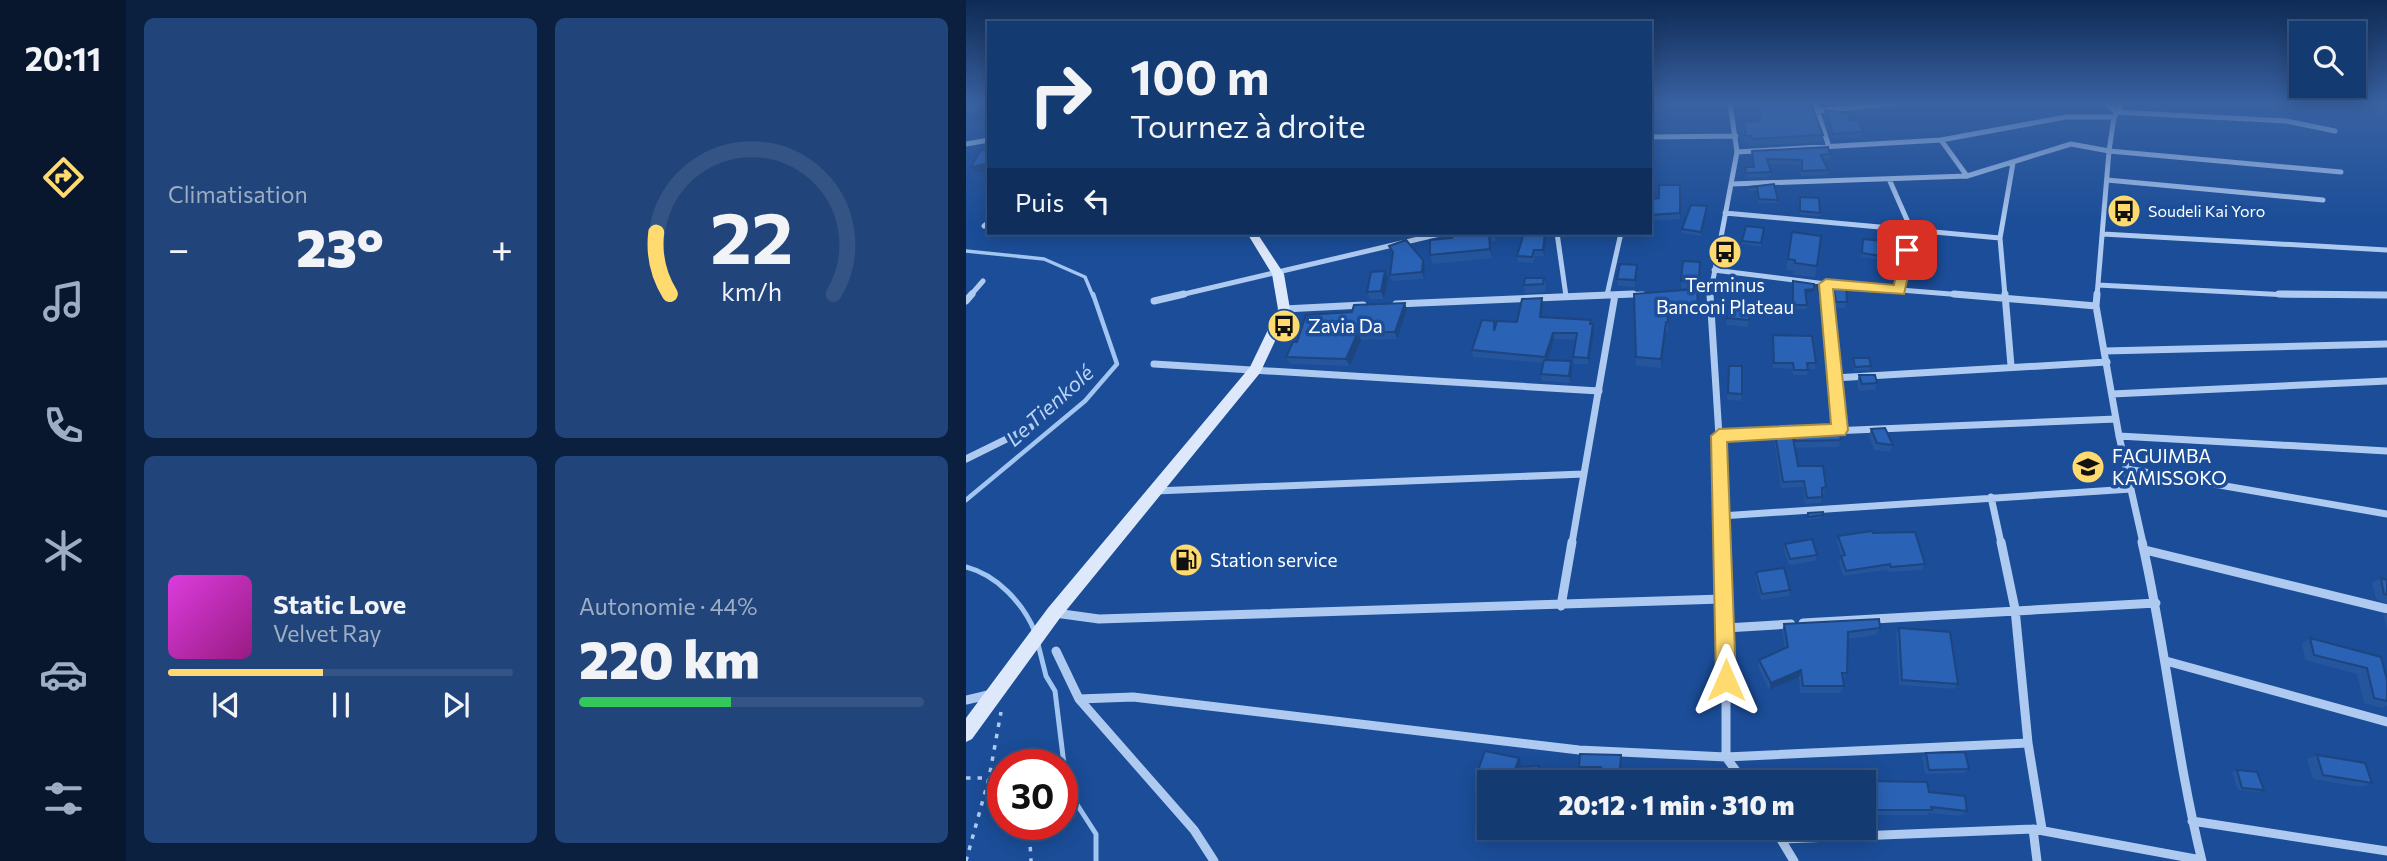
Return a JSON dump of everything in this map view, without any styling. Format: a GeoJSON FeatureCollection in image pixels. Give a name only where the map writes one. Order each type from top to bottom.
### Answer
{"type":"FeatureCollection","features":[{"type":"Feature","properties":{"kind":"main road"},"geometry":{"type":"LineString","coordinates":[[966,733],[1054,613],[1255,370],[1284,309],[1278,274],[1253,235]]}},
{"type":"Feature","properties":{"kind":"street"},"geometry":{"type":"LineString","coordinates":[[1736,143],[1710,293],[1719,436],[1722,599],[1726,628],[1727,757],[1736,770]]}},
{"type":"Feature","properties":{"kind":"street"},"geometry":{"type":"LineString","coordinates":[[1828,143],[1829,147]]}},
{"type":"Feature","properties":{"kind":"street"},"geometry":{"type":"LineString","coordinates":[[1737,152],[1900,143]]}},
{"type":"Feature","properties":{"kind":"street"},"geometry":{"type":"LineString","coordinates":[[1943,143],[1967,176]]}},
{"type":"Feature","properties":{"kind":"street"},"geometry":{"type":"LineString","coordinates":[[1876,835],[2037,829],[2201,860],[2192,821],[2156,603],[2119,436],[2096,306],[2110,143]]}},
{"type":"Feature","properties":{"kind":"street"},"geometry":{"type":"LineString","coordinates":[[1731,184],[1967,176],[2071,144],[2109,151],[2341,172]]}},
{"type":"Feature","properties":{"kind":"street"},"geometry":{"type":"LineString","coordinates":[[2011,366],[2000,238],[2013,163]]}},
{"type":"Feature","properties":{"kind":"street"},"geometry":{"type":"LineString","coordinates":[[1889,179],[1911,229],[1900,290]]}},
{"type":"Feature","properties":{"kind":"street"},"geometry":{"type":"LineString","coordinates":[[2107,180],[2323,200]]}},
{"type":"Feature","properties":{"kind":"street"},"geometry":{"type":"LineString","coordinates":[[1725,213],[2000,238]]}},
{"type":"Feature","properties":{"kind":"street"},"geometry":{"type":"LineString","coordinates":[[2103,234],[2387,250]]}},
{"type":"Feature","properties":{"kind":"street"},"geometry":{"type":"LineString","coordinates":[[1154,301],[1436,235]]}},
{"type":"Feature","properties":{"kind":"street"},"geometry":{"type":"LineString","coordinates":[[1558,235],[1566,296]]}},
{"type":"Feature","properties":{"kind":"street"},"geometry":{"type":"LineString","coordinates":[[1561,606],[1599,391],[1620,235]]}},
{"type":"Feature","properties":{"kind":"street"},"geometry":{"type":"LineString","coordinates":[[1714,270],[1826,284],[2096,306]]}},
{"type":"Feature","properties":{"kind":"street"},"geometry":{"type":"LineString","coordinates":[[966,301],[983,281]]}},
{"type":"Feature","properties":{"kind":"street"},"geometry":{"type":"LineString","coordinates":[[1826,284],[1840,430]]}},
{"type":"Feature","properties":{"kind":"street"},"geometry":{"type":"LineString","coordinates":[[2098,285],[2290,295],[2387,295]]}},
{"type":"Feature","properties":{"kind":"street"},"geometry":{"type":"LineString","coordinates":[[1697,293],[1710,293]]}},
{"type":"Feature","properties":{"kind":"street"},"geometry":{"type":"LineString","coordinates":[[1391,304],[1656,294]]}},
{"type":"Feature","properties":{"kind":"street"},"geometry":{"type":"LineString","coordinates":[[1284,309],[1378,305]]}},
{"type":"Feature","properties":{"kind":"street"},"geometry":{"type":"LineString","coordinates":[[2105,351],[2387,344]]}},
{"type":"Feature","properties":{"kind":"street"},"geometry":{"type":"LineString","coordinates":[[1834,378],[2107,362]]}},
{"type":"Feature","properties":{"kind":"street"},"geometry":{"type":"LineString","coordinates":[[1154,363],[1599,391]]}},
{"type":"Feature","properties":{"kind":"street"},"geometry":{"type":"LineString","coordinates":[[2112,394],[2387,381]]}},
{"type":"Feature","properties":{"kind":"street"},"geometry":{"type":"LineString","coordinates":[[1826,431],[2116,419]]}},
{"type":"Feature","properties":{"kind":"street"},"geometry":{"type":"LineString","coordinates":[[966,459],[1031,427]]}},
{"type":"Feature","properties":{"kind":"street"},"geometry":{"type":"LineString","coordinates":[[1719,436],[1813,431]]}},
{"type":"Feature","properties":{"kind":"street"},"geometry":{"type":"LineString","coordinates":[[2119,436],[2387,450]]}},
{"type":"Feature","properties":{"kind":"street"},"geometry":{"type":"LineString","coordinates":[[2127,469],[2387,514]]}},
{"type":"Feature","properties":{"kind":"street"},"geometry":{"type":"LineString","coordinates":[[1155,491],[1584,474]]}},
{"type":"Feature","properties":{"kind":"street"},"geometry":{"type":"LineString","coordinates":[[1721,516],[2131,489]]}},
{"type":"Feature","properties":{"kind":"street"},"geometry":{"type":"LineString","coordinates":[[1991,497],[2015,609],[2037,829],[2037,861]]}},
{"type":"Feature","properties":{"kind":"street"},"geometry":{"type":"LineString","coordinates":[[2145,550],[2387,608]]}},
{"type":"Feature","properties":{"kind":"street"},"geometry":{"type":"LineString","coordinates":[[1054,613],[1099,619],[1722,599]]}},
{"type":"Feature","properties":{"kind":"street"},"geometry":{"type":"LineString","coordinates":[[1726,628],[2015,609],[2156,603]]}},
{"type":"Feature","properties":{"kind":"street"},"geometry":{"type":"LineString","coordinates":[[1056,651],[1079,699],[1194,830],[1214,861]]}},
{"type":"Feature","properties":{"kind":"street"},"geometry":{"type":"LineString","coordinates":[[2166,661],[2387,722]]}},
{"type":"Feature","properties":{"kind":"street"},"geometry":{"type":"LineString","coordinates":[[966,700],[996,694]]}},
{"type":"Feature","properties":{"kind":"street"},"geometry":{"type":"LineString","coordinates":[[1079,699],[1133,697],[1579,750],[1727,757],[2028,743]]}},
{"type":"Feature","properties":{"kind":"street"},"geometry":{"type":"LineString","coordinates":[[2192,821],[2387,851]]}},
{"type":"Feature","properties":{"kind":"street"},"geometry":{"type":"LineString","coordinates":[[1783,840],[1794,861]]}},
{"type":"Feature","properties":{"kind":"path"},"geometry":{"type":"LineString","coordinates":[[995,749],[1003,705],[996,694]]}},
{"type":"Feature","properties":{"kind":"path"},"geometry":{"type":"LineString","coordinates":[[966,778],[987,778]]}},
{"type":"Feature","properties":{"kind":"path"},"geometry":{"type":"LineString","coordinates":[[966,861],[987,785]]}},
{"type":"Feature","properties":{"kind":"path"},"geometry":{"type":"LineString","coordinates":[[1030,840],[1031,861]]}},
{"type":"Feature","properties":{"kind":"building"},"geometry":{"type":"Polygon","coordinates":[[[1828,147],[1830,154],[1821,155],[1828,170],[1802,171],[1802,160],[1767,159],[1771,172],[1746,173],[1745,167],[1754,167],[1752,151],[1828,147]]]}},
{"type":"Feature","properties":{"kind":"building"},"geometry":{"type":"Polygon","coordinates":[[[987,149],[987,163],[971,167],[981,150],[987,149]]]}},
{"type":"Feature","properties":{"kind":"building"},"geometry":{"type":"Polygon","coordinates":[[[1774,184],[1778,200],[1759,199],[1757,187],[1749,187],[1774,184]]]}},
{"type":"Feature","properties":{"kind":"building"},"geometry":{"type":"Polygon","coordinates":[[[1659,185],[1680,185],[1680,213],[1652,215],[1652,199],[1659,198],[1659,185]]]}},
{"type":"Feature","properties":{"kind":"building"},"geometry":{"type":"Polygon","coordinates":[[[1800,197],[1819,198],[1820,213],[1800,211],[1800,197]]]}},
{"type":"Feature","properties":{"kind":"building"},"geometry":{"type":"Polygon","coordinates":[[[1691,205],[1707,206],[1701,232],[1682,229],[1691,205]]]}},
{"type":"Feature","properties":{"kind":"building"},"geometry":{"type":"Polygon","coordinates":[[[1746,226],[1764,228],[1761,243],[1742,241],[1746,226]]]}},
{"type":"Feature","properties":{"kind":"building"},"geometry":{"type":"Polygon","coordinates":[[[1792,232],[1821,236],[1817,266],[1795,263],[1795,260],[1788,259],[1792,232]]]}},
{"type":"Feature","properties":{"kind":"building"},"geometry":{"type":"Polygon","coordinates":[[[1451,235],[1489,235],[1490,249],[1430,255],[1430,240],[1452,238],[1451,235]]]}},
{"type":"Feature","properties":{"kind":"building"},"geometry":{"type":"Polygon","coordinates":[[[1523,235],[1545,235],[1543,250],[1534,250],[1532,257],[1517,256],[1523,235]]]}},
{"type":"Feature","properties":{"kind":"building"},"geometry":{"type":"Polygon","coordinates":[[[1863,239],[1882,241],[1881,256],[1862,253],[1863,239]]]}},
{"type":"Feature","properties":{"kind":"building"},"geometry":{"type":"Polygon","coordinates":[[[1406,240],[1423,260],[1422,272],[1390,275],[1393,252],[1389,246],[1406,240]]]}},
{"type":"Feature","properties":{"kind":"building"},"geometry":{"type":"Polygon","coordinates":[[[1683,261],[1700,262],[1699,280],[1681,281],[1683,261]]]}},
{"type":"Feature","properties":{"kind":"building"},"geometry":{"type":"Polygon","coordinates":[[[1620,264],[1637,265],[1635,280],[1617,279],[1620,264]]]}},
{"type":"Feature","properties":{"kind":"building"},"geometry":{"type":"Polygon","coordinates":[[[1385,271],[1381,291],[1367,292],[1371,272],[1385,271]]]}},
{"type":"Feature","properties":{"kind":"building"},"geometry":{"type":"Polygon","coordinates":[[[1525,278],[1544,278],[1543,284],[1524,285],[1525,278]]]}},
{"type":"Feature","properties":{"kind":"building"},"geometry":{"type":"Polygon","coordinates":[[[1793,281],[1814,284],[1814,289],[1805,290],[1807,305],[1793,305],[1793,281]]]}},
{"type":"Feature","properties":{"kind":"building"},"geometry":{"type":"Polygon","coordinates":[[[1833,284],[1846,285],[1847,302],[1836,302],[1833,284]]]}},
{"type":"Feature","properties":{"kind":"building"},"geometry":{"type":"Polygon","coordinates":[[[1816,285],[1822,285],[1823,305],[1822,305],[1816,285]]]}},
{"type":"Feature","properties":{"kind":"building"},"geometry":{"type":"Polygon","coordinates":[[[1697,289],[1698,306],[1667,306],[1668,322],[1661,359],[1636,357],[1634,294],[1697,289]]]}},
{"type":"Feature","properties":{"kind":"building"},"geometry":{"type":"Polygon","coordinates":[[[1542,298],[1540,317],[1591,320],[1590,324],[1593,324],[1588,358],[1573,357],[1577,333],[1553,333],[1545,357],[1472,350],[1482,320],[1494,321],[1494,331],[1497,321],[1517,322],[1522,299],[1542,298]]]}},
{"type":"Feature","properties":{"kind":"building"},"geometry":{"type":"Polygon","coordinates":[[[1405,303],[1395,332],[1358,332],[1346,359],[1286,357],[1293,342],[1297,342],[1306,315],[1352,312],[1354,305],[1405,303]]]}},
{"type":"Feature","properties":{"kind":"building"},"geometry":{"type":"Polygon","coordinates":[[[1728,306],[1750,308],[1749,320],[1727,318],[1728,306]]]}},
{"type":"Feature","properties":{"kind":"building"},"geometry":{"type":"Polygon","coordinates":[[[1773,335],[1812,336],[1816,363],[1807,363],[1808,370],[1794,370],[1793,363],[1774,363],[1773,335]]]}},
{"type":"Feature","properties":{"kind":"building"},"geometry":{"type":"Polygon","coordinates":[[[1853,358],[1869,358],[1871,366],[1855,367],[1853,358]]]}},
{"type":"Feature","properties":{"kind":"building"},"geometry":{"type":"Polygon","coordinates":[[[1544,360],[1571,361],[1569,376],[1541,374],[1544,360]]]}},
{"type":"Feature","properties":{"kind":"building"},"geometry":{"type":"Polygon","coordinates":[[[1729,366],[1742,366],[1742,394],[1728,393],[1729,366]]]}},
{"type":"Feature","properties":{"kind":"building"},"geometry":{"type":"Polygon","coordinates":[[[1859,375],[1875,375],[1877,383],[1862,384],[1859,375]]]}},
{"type":"Feature","properties":{"kind":"building"},"geometry":{"type":"Polygon","coordinates":[[[1885,428],[1893,445],[1877,443],[1871,429],[1885,428]]]}},
{"type":"Feature","properties":{"kind":"building"},"geometry":{"type":"Polygon","coordinates":[[[1839,430],[1841,440],[1795,441],[1794,432],[1839,430]]]}},
{"type":"Feature","properties":{"kind":"building"},"geometry":{"type":"Polygon","coordinates":[[[1792,432],[1798,466],[1823,466],[1826,487],[1822,488],[1822,497],[1807,498],[1804,481],[1783,482],[1775,433],[1792,432]]]}},
{"type":"Feature","properties":{"kind":"building"},"geometry":{"type":"Polygon","coordinates":[[[1823,512],[1823,515],[1808,517],[1808,513],[1823,512]]]}},
{"type":"Feature","properties":{"kind":"building"},"geometry":{"type":"Polygon","coordinates":[[[1872,531],[1915,532],[1925,564],[1891,567],[1890,564],[1846,571],[1841,556],[1845,555],[1838,536],[1872,531]]]}},
{"type":"Feature","properties":{"kind":"building"},"geometry":{"type":"Polygon","coordinates":[[[1812,539],[1817,555],[1790,559],[1785,544],[1812,539]]]}},
{"type":"Feature","properties":{"kind":"building"},"geometry":{"type":"Polygon","coordinates":[[[1784,568],[1790,590],[1762,594],[1756,572],[1784,568]]]}},
{"type":"Feature","properties":{"kind":"building"},"geometry":{"type":"Polygon","coordinates":[[[2381,578],[2387,580],[2387,595],[2384,594],[2381,578]]]}},
{"type":"Feature","properties":{"kind":"building"},"geometry":{"type":"Polygon","coordinates":[[[1879,619],[1880,628],[1848,632],[1847,673],[1842,673],[1844,686],[1803,686],[1801,670],[1771,683],[1759,660],[1788,647],[1784,624],[1879,619]]]}},
{"type":"Feature","properties":{"kind":"building"},"geometry":{"type":"Polygon","coordinates":[[[1899,628],[1950,632],[1958,684],[1902,680],[1899,628]]]}},
{"type":"Feature","properties":{"kind":"building"},"geometry":{"type":"Polygon","coordinates":[[[2310,638],[2381,657],[2387,680],[2387,701],[2374,698],[2367,668],[2314,655],[2310,638]]]}},
{"type":"Feature","properties":{"kind":"building"},"geometry":{"type":"Polygon","coordinates":[[[1485,751],[1519,758],[1516,767],[1539,766],[1539,770],[1478,770],[1485,751]]]}},
{"type":"Feature","properties":{"kind":"building"},"geometry":{"type":"Polygon","coordinates":[[[1965,752],[1969,769],[1929,770],[1926,753],[1965,752]]]}},
{"type":"Feature","properties":{"kind":"building"},"geometry":{"type":"Polygon","coordinates":[[[1580,754],[1621,755],[1620,770],[1579,767],[1580,754]]]}},
{"type":"Feature","properties":{"kind":"building"},"geometry":{"type":"Polygon","coordinates":[[[2317,755],[2365,763],[2372,783],[2323,775],[2317,755]]]}},
{"type":"Feature","properties":{"kind":"building"},"geometry":{"type":"Polygon","coordinates":[[[2237,770],[2257,772],[2264,790],[2242,788],[2237,770]]]}},
{"type":"Feature","properties":{"kind":"building"},"geometry":{"type":"Polygon","coordinates":[[[1876,781],[1927,782],[1929,792],[1965,796],[1967,811],[1931,807],[1932,810],[1876,810],[1876,781]]]}},
{"type":"Feature","properties":{"kind":"waterway","name":"Le Tienkolé"},"geometry":{"type":"LineString","coordinates":[[966,251],[1044,259],[1085,277],[1093,296]]}},
{"type":"Feature","properties":{"kind":"waterway","name":"Le Tienkolé"},"geometry":{"type":"LineString","coordinates":[[966,500],[1085,401],[1117,364],[1093,294]]}},
{"type":"Feature","properties":{"kind":"waterway","name":"Le Tienkolé"},"geometry":{"type":"LineString","coordinates":[[966,567],[988,576],[1008,592],[1024,611],[1035,632]]}},
{"type":"Feature","properties":{"kind":"waterway","name":"Le Tienkolé"},"geometry":{"type":"LineString","coordinates":[[1038,644],[1046,676],[1055,691],[1067,789],[1096,834],[1096,861]]}},
{"type":"Feature","properties":{"kind":"place","name":"Soudeli Kai Yoro"},"geometry":{"type":"Point","coordinates":[2124,211]}},
{"type":"Feature","properties":{"kind":"place","name":"Terminus Banconi Plateau"},"geometry":{"type":"Point","coordinates":[1725,252]}},
{"type":"Feature","properties":{"kind":"place","name":"Zavia Da"},"geometry":{"type":"Point","coordinates":[1284,326]}},
{"type":"Feature","properties":{"kind":"place","name":"FAGUIMBA KAMISSOKO"},"geometry":{"type":"Point","coordinates":[2088,467]}},
{"type":"Feature","properties":{"kind":"place","name":"Station service"},"geometry":{"type":"Point","coordinates":[1186,560]}},
{"type":"Feature","properties":{"kind":"route"},"geometry":{"type":"LineString","coordinates":[[1726,680],[1719,436],[1840,430],[1826,284],[1900,290],[1907,250]]}}]}
